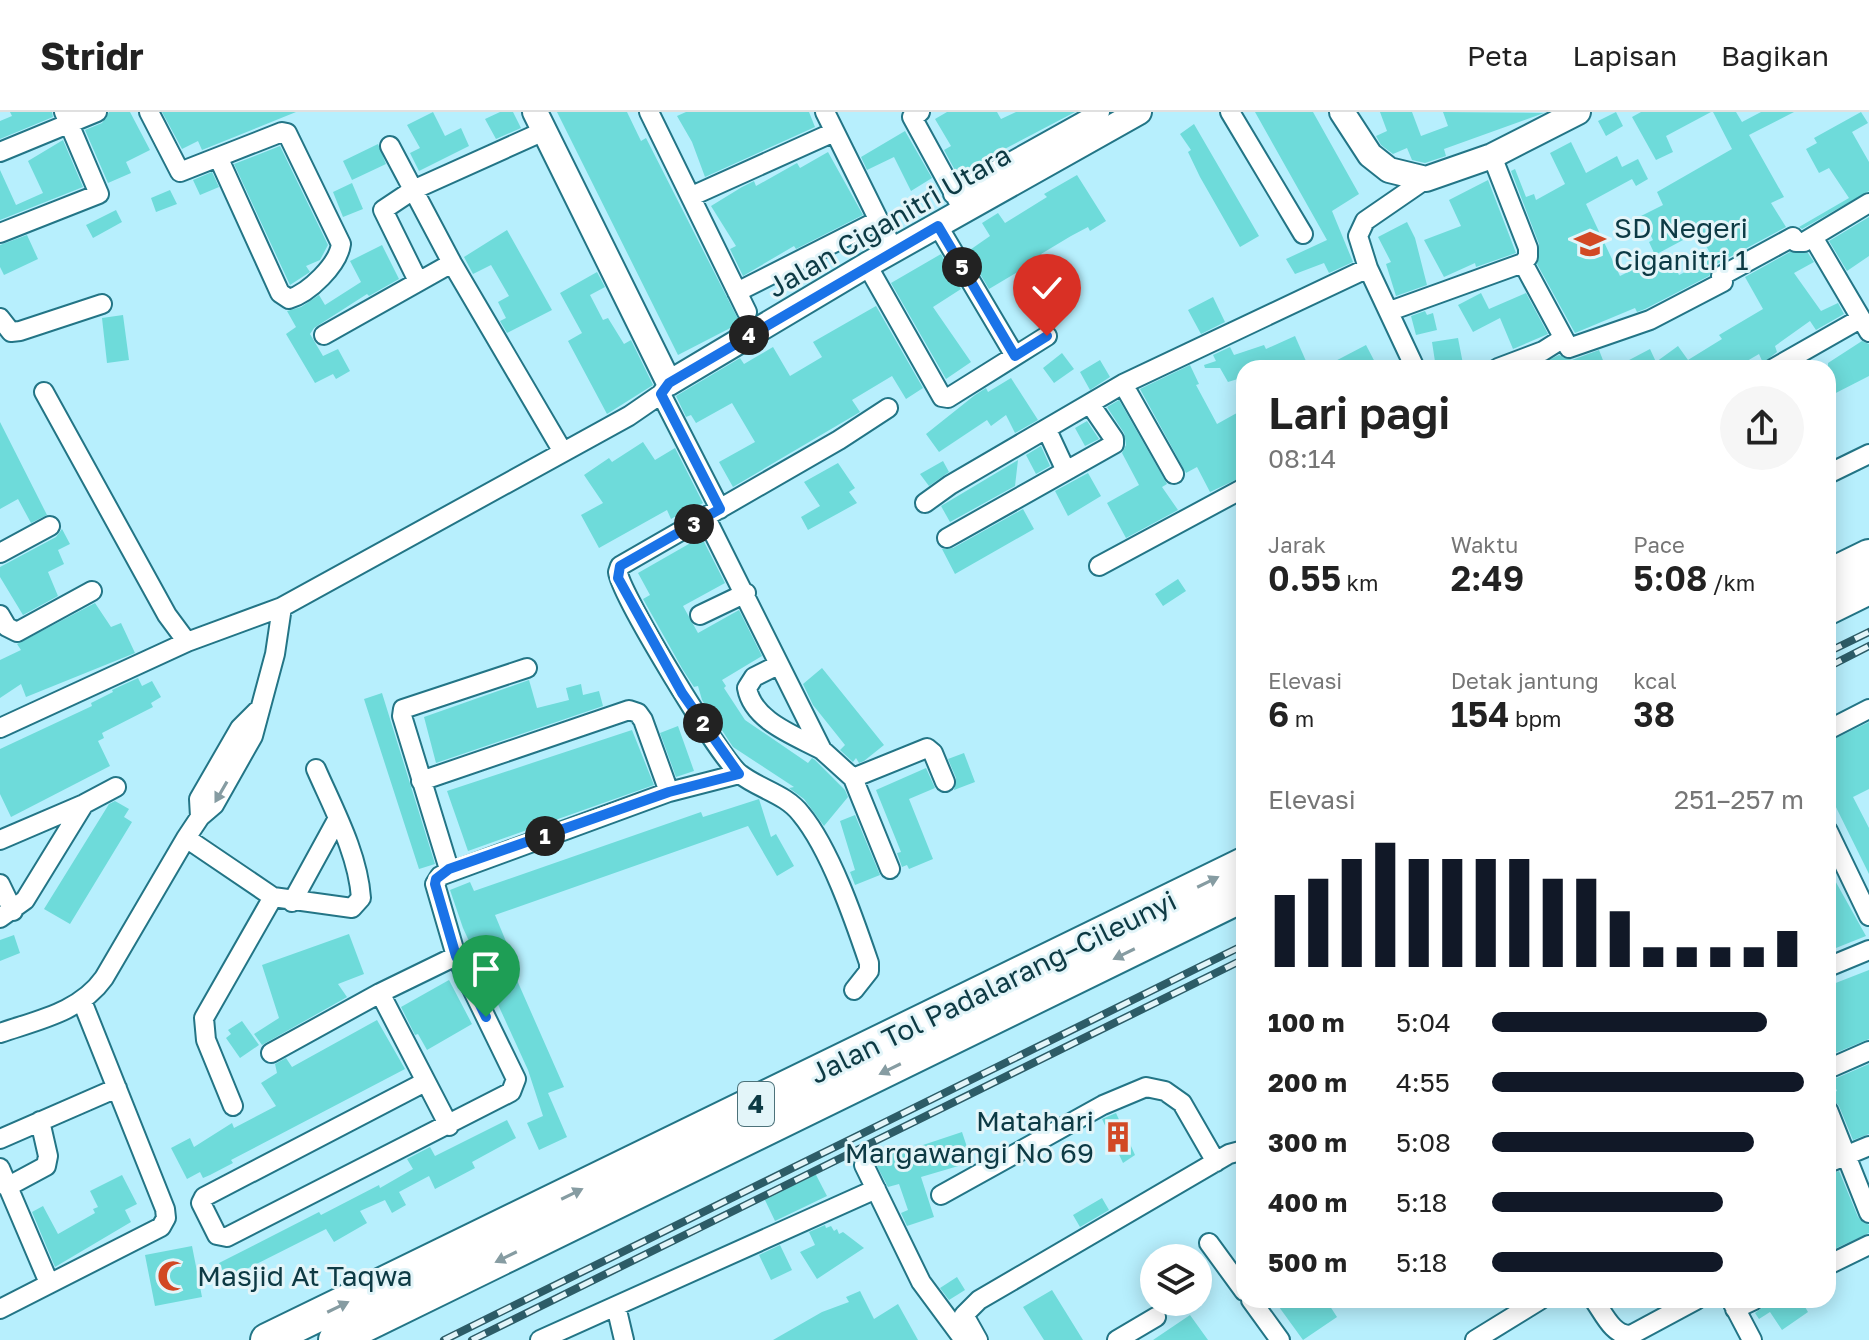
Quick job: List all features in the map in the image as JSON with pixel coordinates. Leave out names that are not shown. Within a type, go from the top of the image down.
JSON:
[{"type":"highway","points":[[1836,572],[1869,556]]},
{"type":"highway","points":[[1836,604],[1869,588]]},
{"type":"highway","name":"Jalan Tol Padalarang–Cileunyi","points":[[267,1340],[1236,868]]},
{"type":"highway","name":"Jalan Tol Padalarang–Cileunyi","points":[[335,1340],[1236,899]]},
{"type":"street","points":[[0,152],[66,118],[97,112]]},
{"type":"street","points":[[149,112],[178,171],[219,159],[282,132],[287,133],[341,244],[336,258],[304,293],[289,299],[280,293],[219,159]]},
{"type":"street","points":[[649,112],[747,312]]},
{"type":"street","points":[[825,112],[894,251]]},
{"type":"street","points":[[914,114],[958,203],[1100,112]]},
{"type":"street","name":"Jalan Ciganitri Utara","points":[[665,389],[867,265],[938,226],[958,203],[1139,112]]},
{"type":"street","points":[[1230,112],[1303,234]]},
{"type":"street","points":[[1342,112],[1370,155],[1389,170],[1426,179]]},
{"type":"street","points":[[1411,360],[1368,268],[1358,236],[1360,227],[1426,179],[1492,156],[1578,112]]},
{"type":"street","points":[[0,233],[99,194],[66,118]]},
{"type":"street","points":[[418,281],[382,211],[413,190],[539,121],[665,389],[713,514],[778,665],[822,750]]},
{"type":"street","points":[[692,196],[834,132]]},
{"type":"street","points":[[390,146],[452,263],[563,452]]},
{"type":"street","points":[[1390,311],[1523,263],[1528,257],[1528,248],[1492,156]]},
{"type":"street","points":[[1523,263],[1569,348],[1650,320],[1723,282],[1721,276],[1777,243],[1793,237],[1796,242],[1804,242],[1869,203]]},
{"type":"street","points":[[737,292],[879,220]]},
{"type":"street","points":[[938,226],[1015,356]]},
{"type":"street","points":[[1791,360],[1865,325],[1813,237]]},
{"type":"street","points":[[324,335],[452,263]]},
{"type":"street","points":[[867,265],[942,397],[948,398],[1047,336]]},
{"type":"street","points":[[925,503],[1123,384],[1368,268]]},
{"type":"street","points":[[0,318],[11,332],[20,331],[102,304]]},
{"type":"street","points":[[1516,360],[1562,339]]},
{"type":"street","points":[[1123,384],[1174,474]]},
{"type":"street","points":[[0,728],[187,642],[282,607],[563,452],[665,389]]},
{"type":"street","points":[[44,392],[167,615],[187,642]]},
{"type":"street","points":[[947,538],[1114,444],[1114,439],[1090,404]]},
{"type":"street","points":[[854,990],[869,971],[869,963],[819,840],[799,811],[739,774],[682,693],[618,572],[620,566],[713,514],[888,408]]},
{"type":"street","points":[[1047,430],[1066,471]]},
{"type":"street","points":[[1836,470],[1869,454]]},
{"type":"street","points":[[1099,566],[1236,492]]},
{"type":"street","points":[[0,553],[50,526]]},
{"type":"street","points":[[0,615],[7,627],[17,632],[92,591]]},
{"type":"street","points":[[700,615],[746,593]]},
{"type":"street","points":[[0,1033],[65,1011],[94,992],[104,978],[186,838],[200,817],[214,805],[253,736],[257,711],[275,654],[282,607]]},
{"type":"street","points":[[778,665],[754,677],[747,688],[749,699],[756,711],[822,750],[853,778],[890,869]]},
{"type":"street","points":[[449,869],[402,716],[403,709],[527,668]]},
{"type":"street","points":[[1836,726],[1869,709]]},
{"type":"street","points":[[421,781],[629,710],[638,713],[643,720],[669,792]]},
{"type":"street","points":[[853,778],[927,748],[933,753],[945,782]]},
{"type":"street","points":[[186,838],[273,897],[352,908],[361,898],[360,880],[316,769]]},
{"type":"street","points":[[425,1082],[204,1197],[201,1203],[203,1212],[217,1235],[227,1237],[511,1092],[516,1079],[456,956],[436,879],[449,869],[669,792],[739,774]]},
{"type":"street","points":[[0,840],[116,787]]},
{"type":"street","points":[[0,884],[6,915],[25,900],[84,804]]},
{"type":"street","points":[[292,902],[338,818]]},
{"type":"street","points":[[1836,848],[1869,916]]},
{"type":"street","points":[[233,1106],[206,1040],[204,1018],[273,897]]},
{"type":"street","points":[[1836,964],[1869,950]]},
{"type":"street","points":[[271,1053],[380,993],[456,956]]},
{"type":"street","points":[[380,993],[449,1126]]},
{"type":"street","points":[[0,1309],[161,1227],[166,1218],[82,1001]]},
{"type":"street","points":[[1836,1065],[1869,1051]]},
{"type":"street","points":[[941,1195],[1103,1105],[1146,1087],[1165,1091],[1182,1103],[1216,1162]]},
{"type":"street","points":[[0,1139],[117,1088]]},
{"type":"street","points":[[7,1187],[46,1166],[48,1156],[40,1121]]},
{"type":"street","points":[[1869,1146],[1837,1160],[1869,1213]]},
{"type":"street","points":[[978,1340],[964,1315],[969,1308],[1236,1152]]},
{"type":"street","points":[[864,1165],[921,1282],[964,1340]]},
{"type":"street","points":[[0,1168],[49,1283]]},
{"type":"street","points":[[540,1340],[876,1189]]},
{"type":"street","points":[[1209,1243],[1236,1280]]},
{"type":"street","points":[[1836,1261],[1869,1245]]},
{"type":"street","points":[[616,1306],[624,1340]]},
{"type":"street","points":[[1257,1308],[1280,1340]]},
{"type":"street","points":[[1475,1340],[1527,1308]]},
{"type":"street","points":[[1600,1308],[1617,1333],[1631,1335],[1681,1308]]},
{"type":"street","points":[[1735,1308],[1752,1340]]},
{"type":"street","points":[[1117,1340],[1156,1317]]},
{"type":"building","points":[[10,112],[52,112],[53,117],[0,139],[0,121],[12,116]]},
{"type":"building","points":[[109,112],[130,112],[150,150],[126,162],[131,173],[108,183],[85,130],[102,123]]},
{"type":"building","points":[[162,112],[296,112],[202,150],[198,141],[182,149]]},
{"type":"building","points":[[433,112],[445,136],[461,128],[469,146],[419,171],[410,153],[420,148],[407,125]]},
{"type":"building","points":[[500,112],[513,112],[521,128],[496,139],[485,119]]},
{"type":"building","points":[[557,112],[627,112],[641,141],[646,138],[740,323],[678,355]]},
{"type":"building","points":[[686,112],[809,112],[815,127],[705,177],[692,142],[677,116]]},
{"type":"building","points":[[947,112],[997,112],[1001,119],[1016,112],[1075,112],[957,174],[944,150],[951,146],[935,119]]},
{"type":"building","points":[[1255,112],[1313,112],[1359,194],[1332,211],[1353,262],[1329,273],[1324,263],[1295,274],[1286,259],[1327,240]]},
{"type":"building","points":[[1380,112],[1412,112],[1421,136],[1448,126],[1443,112],[1544,113],[1444,149],[1446,156],[1425,163],[1412,160],[1407,148],[1393,154],[1381,145],[1376,136],[1387,131]]},
{"type":"building","points":[[1616,112],[1623,126],[1606,136],[1598,121]]},
{"type":"building","points":[[1641,112],[1711,112],[1666,136],[1673,152],[1656,160],[1632,117]]},
{"type":"building","points":[[1713,112],[1736,112],[1742,122],[1761,112],[1794,112],[1749,135],[1784,197],[1771,203],[1786,227],[1715,265],[1709,276],[1645,309],[1637,312],[1635,308],[1575,333],[1537,264],[1539,244],[1511,171],[1515,169],[1526,197],[1534,194],[1536,200],[1565,184],[1550,153],[1571,142],[1586,173],[1617,156],[1622,167],[1638,159],[1648,179],[1636,186],[1632,179],[1586,204],[1620,276],[1668,252],[1679,275],[1713,258],[1698,232],[1655,255],[1649,242],[1653,240],[1641,216],[1663,205],[1657,192],[1732,149]]},
{"type":"building","points":[[1861,112],[1868,123],[1852,132],[1869,162],[1869,191],[1802,229],[1799,227],[1849,198],[1829,168],[1819,173],[1806,149],[1817,143],[1814,138]]},
{"type":"building","points":[[1194,124],[1259,236],[1240,247],[1200,177],[1188,152],[1191,150],[1180,134]]},
{"type":"building","points":[[905,131],[932,178],[911,191],[894,157],[867,170],[861,157]]},
{"type":"building","points":[[63,140],[83,187],[0,220],[0,170],[16,205],[43,193],[28,161]]},
{"type":"building","points":[[378,144],[386,164],[352,180],[343,161]]},
{"type":"building","points":[[280,146],[328,245],[320,260],[306,266],[310,272],[290,285],[234,164]]},
{"type":"building","points":[[828,152],[863,215],[796,249],[794,246],[743,276],[730,249],[736,246],[711,206],[754,181],[756,186],[797,163],[800,168]]},
{"type":"building","points":[[212,172],[219,187],[200,195],[193,180]]},
{"type":"building","points":[[1077,175],[1106,221],[1090,231],[1088,227],[1071,236],[1041,254],[1043,257],[989,289],[967,252],[990,236],[982,223],[998,213],[1005,223],[1047,197],[1044,194]]},
{"type":"building","points":[[1488,180],[1516,253],[1476,267],[1475,263],[1444,277],[1424,240],[1461,226],[1449,200]]},
{"type":"building","points":[[352,183],[363,209],[343,217],[333,192]]},
{"type":"building","points":[[170,190],[177,204],[156,212],[151,198]]},
{"type":"building","points":[[116,210],[122,222],[93,238],[86,225]]},
{"type":"building","points":[[1869,217],[1869,256],[1847,271],[1829,241]]},
{"type":"building","points":[[1407,222],[1415,238],[1427,285],[1396,296],[1386,264],[1391,262],[1378,237]]},
{"type":"building","points":[[507,230],[552,310],[507,333],[500,321],[506,318],[498,302],[509,296],[491,265],[473,274],[464,257]]},
{"type":"building","points":[[27,235],[38,259],[4,275],[0,267],[0,245]]},
{"type":"building","points":[[382,245],[399,279],[369,296],[367,294],[314,328],[310,334],[323,356],[338,349],[350,371],[336,379],[333,374],[315,383],[286,334],[296,327],[287,311],[301,307],[319,295],[325,305],[361,282],[350,261]]},
{"type":"building","points":[[1790,252],[1808,253],[1814,262],[1794,273],[1821,311],[1838,303],[1844,314],[1816,330],[1810,321],[1775,346],[1777,352],[1767,360],[1762,360],[1759,354],[1749,360],[1688,360],[1722,339],[1719,335],[1763,309],[1745,277]]},
{"type":"building","points":[[941,254],[961,289],[933,307],[971,362],[946,379],[891,283]]},
{"type":"building","points":[[597,272],[605,287],[590,295],[603,320],[608,318],[624,344],[631,340],[653,385],[607,414],[568,341],[582,333],[560,293]]},
{"type":"building","points":[[1481,293],[1489,309],[1526,293],[1548,334],[1513,349],[1500,318],[1473,332],[1458,305]]},
{"type":"building","points":[[1213,297],[1225,322],[1201,334],[1188,310]]},
{"type":"building","points":[[876,306],[923,388],[906,399],[892,376],[852,400],[860,412],[733,487],[719,462],[755,442],[732,403],[696,423],[691,415],[686,417],[676,396],[740,358],[744,364],[773,347],[790,376],[822,357],[813,342]]},
{"type":"building","points":[[1425,311],[1427,315],[1433,313],[1437,330],[1416,335],[1411,316]]},
{"type":"building","points":[[123,315],[129,360],[107,363],[102,318]]},
{"type":"building","points":[[1295,336],[1306,360],[1236,360],[1236,380],[1228,382],[1220,368],[1205,368],[1204,365],[1216,361],[1213,355],[1230,347],[1234,355],[1264,345],[1266,349]]},
{"type":"building","points":[[1458,338],[1462,360],[1435,360],[1432,342]]},
{"type":"building","points":[[1862,341],[1869,344],[1869,376],[1836,393],[1836,360],[1833,360]]},
{"type":"building","points":[[1366,345],[1374,360],[1337,360]]},
{"type":"building","points":[[1678,346],[1688,360],[1659,360]]},
{"type":"building","points":[[1650,349],[1655,360],[1629,360]]},
{"type":"building","points":[[1599,350],[1603,360],[1572,360]]},
{"type":"building","points":[[1062,353],[1074,369],[1054,383],[1043,368]]},
{"type":"building","points":[[1559,355],[1572,360],[1549,360]]},
{"type":"building","points":[[1100,360],[1110,377],[1090,390],[1080,372]]},
{"type":"building","points":[[1190,365],[1199,384],[1196,385],[1217,424],[1236,413],[1236,480],[1210,492],[1197,467],[1186,473],[1140,389]]},
{"type":"building","points":[[1011,378],[1038,420],[1015,433],[1006,415],[991,426],[987,420],[939,452],[926,434],[975,395],[986,388],[988,392]]},
{"type":"building","points":[[1119,400],[1167,484],[1162,487],[1178,510],[1126,538],[1107,503],[1139,485],[1122,453],[1126,445],[1124,433],[1107,407]]},
{"type":"building","points":[[1087,421],[1099,439],[1085,446],[1075,428]]},
{"type":"building","points":[[0,422],[47,515],[31,523],[18,499],[0,509]]},
{"type":"building","points":[[643,442],[655,460],[675,448],[703,503],[671,519],[667,510],[599,548],[581,515],[603,503],[584,475],[609,458],[612,462]]},
{"type":"building","points":[[1041,446],[1050,466],[1036,474],[1026,455]]},
{"type":"building","points":[[1018,460],[1015,486],[950,522],[941,506]]},
{"type":"building","points":[[943,461],[949,472],[929,486],[920,474]]},
{"type":"building","points":[[838,463],[855,488],[849,492],[857,503],[808,530],[801,517],[820,506],[804,482]]},
{"type":"building","points":[[1088,473],[1101,496],[1068,516],[1055,491]]},
{"type":"building","points":[[1023,509],[1034,529],[955,574],[942,549],[953,548]]},
{"type":"building","points":[[62,529],[70,544],[58,550],[64,564],[48,572],[58,596],[23,615],[0,577],[0,567],[56,537]]},
{"type":"building","points":[[700,534],[725,583],[683,606],[698,633],[739,610],[762,656],[722,680],[726,686],[724,688],[745,720],[808,763],[812,758],[815,760],[845,790],[848,797],[824,826],[804,799],[789,788],[794,787],[733,747],[702,700],[698,686],[694,687],[683,670],[643,599],[650,595],[638,573],[701,537]]},
{"type":"building","points":[[1178,579],[1186,591],[1163,606],[1155,594]]},
{"type":"building","points":[[95,603],[111,627],[121,623],[135,653],[26,697],[21,684],[0,698],[0,660],[21,650],[17,644]]},
{"type":"building","points":[[822,668],[884,745],[864,761],[859,763],[856,758],[853,762],[840,750],[845,745],[813,705],[803,684]]},
{"type":"building","points":[[138,678],[142,686],[152,681],[161,697],[151,703],[153,707],[102,733],[104,738],[98,741],[110,766],[11,817],[0,794],[0,749],[92,706],[91,703],[112,690]]},
{"type":"building","points":[[529,680],[537,708],[569,700],[566,688],[581,684],[583,695],[599,691],[603,706],[436,763],[424,717]]},
{"type":"building","points":[[382,693],[435,864],[419,869],[364,699]]},
{"type":"building","points":[[1869,722],[1869,789],[1853,797],[1869,828],[1869,874],[1836,807],[1836,738]]},
{"type":"building","points":[[678,726],[694,771],[676,777],[660,733]]},
{"type":"building","points":[[632,730],[654,785],[468,851],[447,791]]},
{"type":"building","points":[[964,753],[975,782],[954,790],[956,778],[948,759]]},
{"type":"building","points":[[926,768],[935,788],[909,799],[933,859],[909,869],[907,865],[902,867],[897,853],[901,852],[876,790]]},
{"type":"building","points":[[759,799],[771,837],[776,834],[794,866],[777,876],[748,826],[495,915],[510,951],[505,953],[564,1087],[548,1093],[567,1137],[539,1150],[527,1123],[543,1116],[528,1070],[463,928],[450,890],[470,882],[474,891],[701,812],[703,817]]},
{"type":"building","points":[[115,801],[129,809],[124,817],[132,822],[70,924],[44,909],[109,804]]},
{"type":"building","points":[[855,815],[880,875],[855,885],[850,872],[855,870],[840,821]]},
{"type":"building","points":[[1836,882],[1866,936],[1836,948]]},
{"type":"building","points":[[349,934],[364,974],[338,984],[347,997],[262,1045],[254,1034],[279,1018],[262,965]]},
{"type":"building","points":[[14,935],[20,953],[0,961],[0,940]]},
{"type":"building","points":[[1869,970],[1869,1039],[1836,1053],[1836,983]]},
{"type":"building","points":[[449,980],[472,1024],[427,1050],[418,1034],[415,1035],[401,1007]]},
{"type":"building","points":[[377,1020],[405,1069],[231,1160],[233,1163],[210,1175],[203,1178],[200,1172],[187,1179],[171,1148],[190,1138],[194,1147],[232,1123],[234,1128],[276,1106],[261,1083],[277,1073],[275,1064],[286,1058],[292,1067]]},
{"type":"building","points":[[242,1021],[259,1045],[240,1058],[226,1038],[231,1034],[228,1030]]},
{"type":"building","points":[[1869,1064],[1869,1134],[1853,1140],[1836,1103],[1836,1078]]},
{"type":"building","name":"Matahari Margawangi No 69","points":[[1116,1113],[1135,1155],[1123,1163],[1102,1119]]},
{"type":"building","points":[[507,1120],[516,1138],[472,1162],[475,1168],[435,1189],[429,1176],[399,1192],[406,1205],[392,1213],[385,1200],[360,1211],[367,1223],[334,1242],[326,1229],[227,1279],[219,1263],[319,1212],[321,1215],[379,1185],[380,1188],[413,1169],[407,1159],[430,1147],[435,1156]]},
{"type":"building","points":[[962,1132],[972,1162],[921,1177],[934,1217],[907,1226],[901,1213],[908,1210],[899,1184],[888,1187],[872,1157],[908,1150]]},
{"type":"building","points":[[1839,1171],[1858,1217],[1869,1225],[1869,1233],[1836,1248],[1836,1172]]},
{"type":"building","points":[[815,1173],[827,1196],[775,1221],[764,1198]]},
{"type":"building","points":[[122,1175],[137,1204],[125,1210],[131,1222],[55,1267],[32,1212],[43,1206],[58,1234],[95,1213],[93,1209],[98,1207],[90,1191]]},
{"type":"building","points":[[1102,1198],[1109,1210],[1080,1227],[1073,1215]]},
{"type":"building","points":[[825,1225],[826,1228],[831,1226],[834,1231],[837,1229],[839,1234],[843,1232],[864,1248],[817,1279],[800,1252],[815,1245],[809,1232]]},
{"type":"building","points":[[780,1245],[792,1270],[771,1280],[759,1255]]},
{"type":"building","name":"Masjid At Taqwa","points":[[192,1246],[202,1297],[155,1306],[145,1255]]},
{"type":"building","points":[[957,1277],[965,1290],[949,1300],[940,1288]]},
{"type":"building","points":[[1052,1290],[1083,1340],[1044,1340],[1023,1307]]},
{"type":"building","points":[[860,1291],[874,1319],[898,1304],[918,1340],[773,1340],[822,1312],[849,1302],[846,1297]]},
{"type":"building","points":[[1280,1308],[1331,1308],[1337,1317],[1303,1340]]},
{"type":"building","points":[[1762,1308],[1806,1308],[1808,1312],[1782,1330],[1770,1312],[1759,1319],[1755,1313]]},
{"type":"building","points":[[1191,1316],[1208,1340],[1153,1340]]},
{"type":"railway","points":[[1836,648],[1869,632]]},
{"type":"railway","points":[[1836,663],[1869,646]]},
{"type":"railway","points":[[444,1340],[1236,949]]},
{"type":"railway","points":[[472,1340],[1236,963]]},
{"type":"place","name":"SD Negeri Ciganitri 1","points":[[1590,244]]},
{"type":"place","name":"Matahari Margawangi No 69","points":[[1118,1137]]},
{"type":"place","name":"Masjid At Taqwa","points":[[173,1276]]},
{"type":"route","points":[[486,1017],[456,956],[436,879],[449,869],[669,792],[739,774],[682,693],[618,578],[620,566],[720,509],[661,394],[669,383],[938,226],[1015,356],[1047,336]]}]
